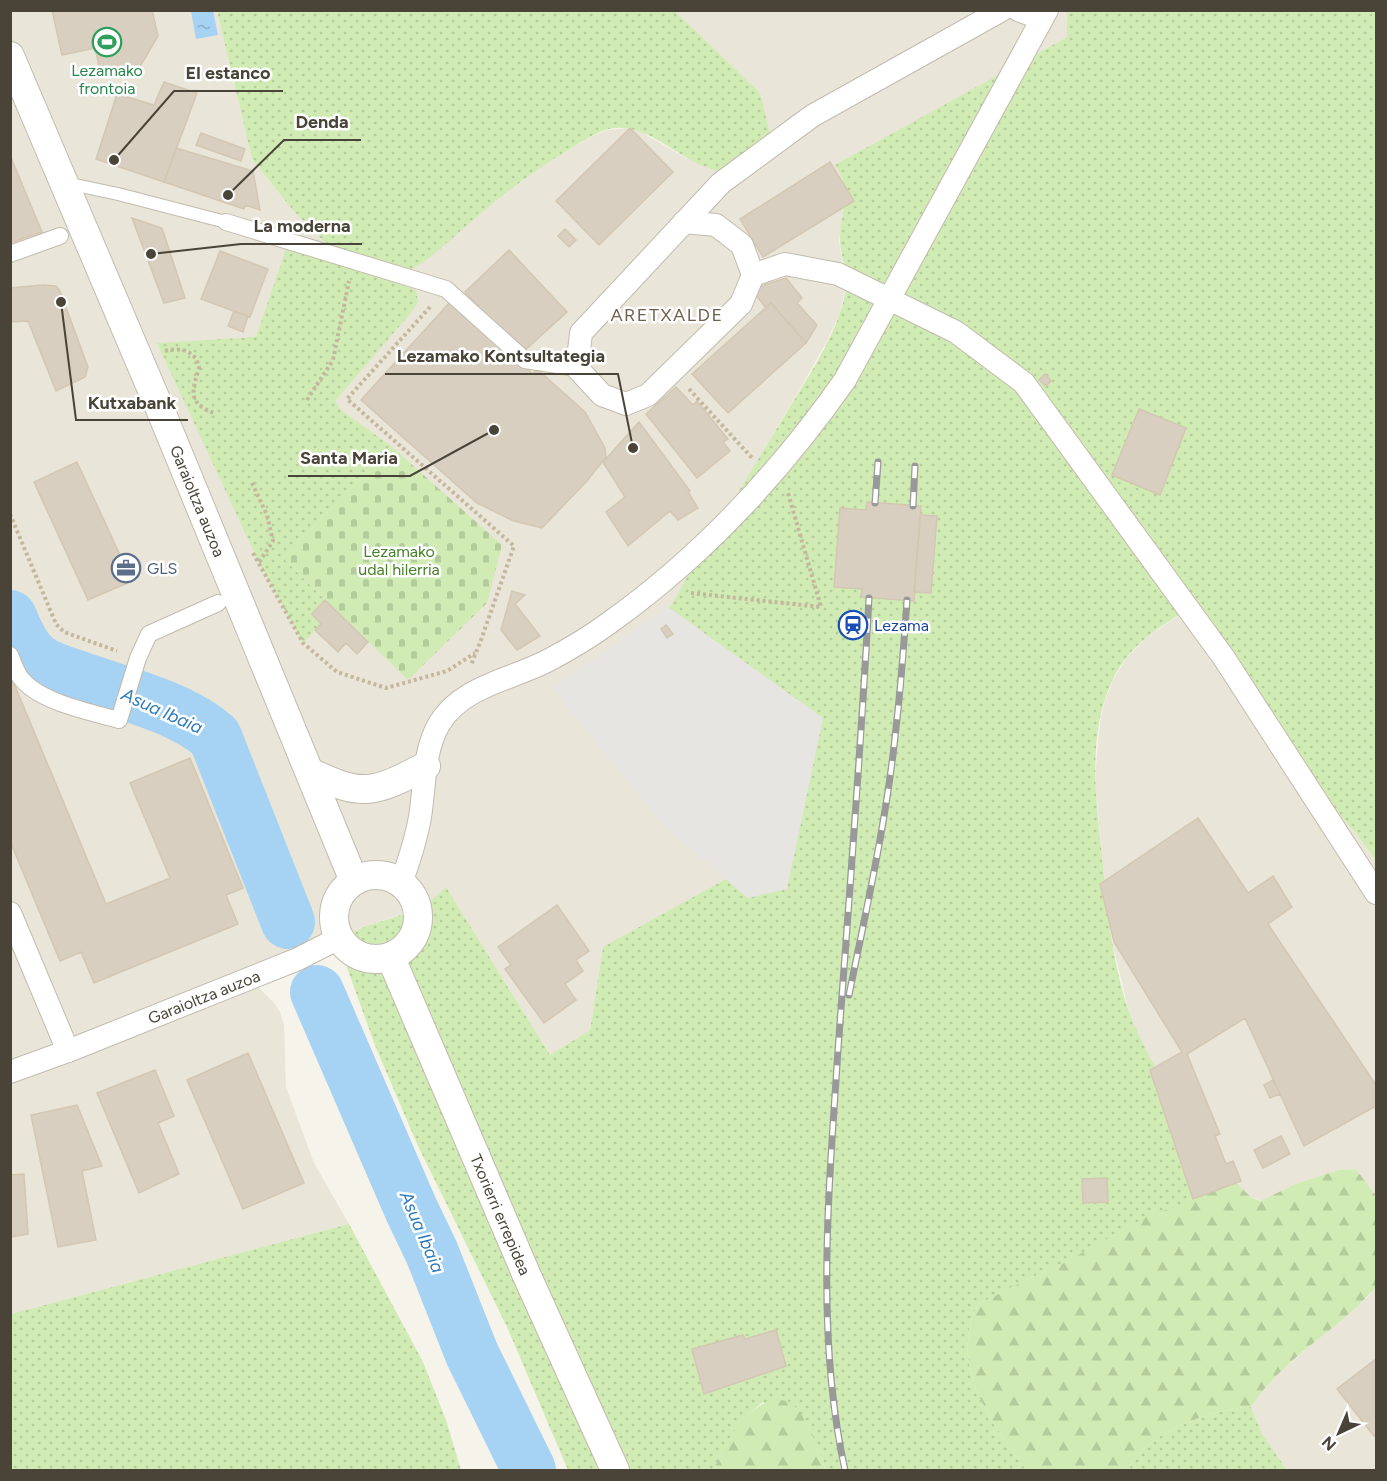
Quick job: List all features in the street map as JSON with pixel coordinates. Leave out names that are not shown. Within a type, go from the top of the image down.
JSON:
[{"type":"street","points":[[577,368],[581,333],[721,183],[812,116],[1002,10]]},
{"type":"street","points":[[401,883],[420,817],[429,747],[439,724],[457,701],[546,661],[607,624],[658,586],[703,547],[771,477],[812,427],[845,380],[890,301],[1044,15],[1018,10]]},
{"type":"street","name":"Garaioltza auzoa","points":[[10,56],[65,183],[354,881]]},
{"type":"street","points":[[226,222],[354,259],[446,289],[525,360],[577,368],[602,395],[626,405],[648,395],[741,304],[753,275],[742,245],[716,225],[684,222]]},
{"type":"street","points":[[10,254],[60,236]]},
{"type":"street","points":[[753,275],[785,264],[838,274],[956,332],[1024,383],[1224,658],[1377,893]]},
{"type":"street","points":[[10,656],[20,677],[32,689],[46,697],[118,720],[138,658],[149,634],[218,603]]},
{"type":"street","points":[[310,772],[338,786],[363,791],[391,784],[426,766]]},
{"type":"street","points":[[370,875],[386,876],[401,883],[414,896],[419,914],[416,933],[406,948],[391,958],[376,960],[361,957],[348,950],[339,938],[334,923],[335,906],[342,892],[354,881],[370,875]]},
{"type":"street","points":[[10,913],[68,1051]]},
{"type":"street","name":"Garaioltza auzoa","points":[[10,1072],[298,959],[339,938]]},
{"type":"street","name":"Txorierri errepidea","points":[[391,958],[527,1276],[615,1470]]},
{"type":"lane","points":[[65,183],[226,222]]},
{"type":"path","points":[[307,400],[333,360],[354,259]]},
{"type":"path","points":[[446,289],[347,399],[514,546],[469,669]]},
{"type":"path","points":[[161,352],[184,350],[195,358],[199,368],[193,383],[193,395],[203,408],[214,413]]},
{"type":"path","points":[[672,371],[771,477],[787,490],[821,607],[691,593]]},
{"type":"path","points":[[252,483],[267,515],[273,541],[259,563]]},
{"type":"path","points":[[10,514],[56,624],[64,632],[138,658]]},
{"type":"path","points":[[249,544],[303,643],[337,672],[386,688],[447,671],[476,652]]},
{"type":"shaded area","points":[[11,11],[217,11],[252,159],[292,209],[342,260],[494,202],[544,165],[590,137],[607,130],[628,128],[641,132],[688,159],[760,93],[675,11],[1067,11],[1067,37],[836,165],[847,191],[839,241],[846,286],[840,313],[797,394],[669,608],[787,889],[603,947],[590,1030],[550,1055],[446,887],[435,899],[424,906],[362,928],[253,982],[280,1012],[284,1025],[286,1087],[314,1163],[349,1224],[11,1314]]},
{"type":"shaded area","points":[[668,607],[823,718],[787,889],[748,898],[664,826],[552,688]]},
{"type":"shaded area","points":[[1186,611],[1292,762],[1354,831],[1376,860],[1376,1196],[1356,1169],[1339,1170],[1295,1184],[1264,1201],[1252,1198],[1228,1178],[1164,1087],[1130,1016],[1113,945],[1105,886],[1096,791],[1100,723],[1105,700],[1114,678],[1127,657],[1148,636]]},
{"type":"shaded area","points":[[1376,1287],[1376,1470],[1287,1470],[1262,1434],[1251,1407],[1277,1374],[1369,1296]]},
{"type":"green space","points":[[217,11],[675,11],[760,93],[774,150],[734,168],[720,171],[701,165],[643,133],[631,129],[605,130],[539,169],[490,206],[430,257],[388,280],[416,290],[418,302],[335,401],[341,410],[391,446],[283,558],[325,600],[312,614],[321,624],[303,643],[259,563],[157,343],[256,337],[287,246],[342,260],[292,209],[252,159]]},
{"type":"green space","points":[[1067,11],[1376,11],[1376,860],[1354,831],[1292,762],[1186,611],[1155,631],[1136,647],[1120,666],[1105,699],[1096,746],[1096,794],[1109,922],[1120,980],[1135,1026],[1164,1086],[1196,1195],[1185,1204],[1161,1211],[1064,1263],[979,1304],[974,1312],[970,1323],[967,1349],[977,1393],[995,1426],[1026,1470],[826,1470],[809,1428],[763,1402],[747,1416],[734,1433],[722,1451],[714,1470],[568,1470],[507,1327],[418,1146],[376,1048],[337,940],[362,928],[417,908],[437,896],[446,887],[550,1055],[590,1030],[603,947],[726,879],[748,898],[669,608],[809,375],[827,343],[841,310],[846,287],[840,235],[845,191],[841,175],[835,165],[1067,37]]},
{"type":"green space","name":"Lezamako udal hilerria","points":[[391,446],[502,545],[487,603],[408,680],[283,558]]},
{"type":"green space","points":[[1356,1169],[1376,1196],[1376,1287],[1361,1303],[1279,1373],[1251,1407],[1218,1412],[1181,1425],[1149,1444],[1137,1456],[1129,1470],[1026,1470],[995,1426],[977,1393],[967,1349],[970,1323],[979,1304],[1064,1263],[1155,1212],[1188,1202],[1196,1195],[1236,1183],[1252,1198],[1261,1201],[1295,1184],[1339,1170]]},
{"type":"green space","points":[[349,1224],[423,1362],[446,1420],[461,1470],[11,1470],[11,1314]]},
{"type":"green space","points":[[775,1399],[789,1402],[802,1415],[812,1433],[826,1470],[714,1470],[737,1427],[754,1410]]},
{"type":"green space","points":[[1251,1407],[1262,1434],[1287,1470],[1129,1470],[1137,1456],[1149,1444],[1181,1425],[1218,1412]]},
{"type":"water","points":[[191,11],[213,11],[218,35],[196,39]]},
{"type":"building","name":"Lezamako frontoia","points":[[52,10],[152,10],[158,36],[138,70],[102,78],[95,48],[62,55]]},
{"type":"building","points":[[164,82],[197,93],[164,182],[96,159],[117,94],[154,105]]},
{"type":"building","points":[[630,128],[673,172],[599,245],[556,201]]},
{"type":"building","points":[[201,133],[245,149],[241,161],[196,145]]},
{"type":"building","points":[[176,148],[253,171],[260,210],[245,205],[244,209],[164,182]]},
{"type":"building","points":[[10,155],[42,232],[10,243]]},
{"type":"building","points":[[830,162],[854,201],[763,257],[740,219]]},
{"type":"building","points":[[132,218],[162,228],[185,298],[164,303]]},
{"type":"building","points":[[565,229],[576,240],[569,247],[558,236]]},
{"type":"building","points":[[509,250],[567,312],[522,353],[465,292]]},
{"type":"building","points":[[220,251],[268,269],[250,317],[201,299]]},
{"type":"building","points":[[786,278],[802,298],[797,303],[817,325],[806,343],[771,303],[766,308],[751,289]]},
{"type":"building","points":[[56,286],[60,291],[88,367],[85,377],[56,391],[28,321],[10,322],[10,288]]},
{"type":"building","points":[[451,301],[533,374],[537,369],[585,412],[605,448],[606,457],[587,481],[542,528],[514,521],[477,503],[361,400]]},
{"type":"building","points":[[771,303],[806,343],[728,413],[692,374]]},
{"type":"building","points":[[234,311],[248,316],[243,332],[228,326]]},
{"type":"building","points":[[1045,374],[1051,381],[1046,386],[1039,380]]},
{"type":"building","points":[[676,387],[693,405],[697,401],[728,439],[723,442],[730,451],[697,478],[646,414]]},
{"type":"building","points":[[1139,409],[1186,428],[1160,495],[1112,475]]},
{"type":"building","points":[[639,422],[690,491],[688,492],[698,508],[678,520],[670,511],[628,546],[606,512],[625,497],[603,462]]},
{"type":"building","points":[[77,462],[132,581],[88,600],[34,482]]},
{"type":"building","points":[[867,502],[921,506],[914,601],[861,597],[862,589],[834,587],[840,508],[866,510]]},
{"type":"building","points":[[920,515],[937,516],[931,593],[914,592]]},
{"type":"building","points":[[512,591],[525,595],[515,604],[540,636],[517,650],[501,630]]},
{"type":"building","points":[[325,600],[368,642],[357,654],[346,643],[338,652],[315,630],[321,624],[312,614]]},
{"type":"building","points":[[666,625],[673,634],[667,638],[661,629]]},
{"type":"building","points":[[10,674],[106,904],[170,878],[130,783],[190,758],[243,888],[226,895],[238,924],[94,983],[81,952],[60,961],[10,841]]},
{"type":"building","points":[[1198,818],[1248,893],[1273,876],[1292,907],[1268,924],[1376,1085],[1376,1106],[1304,1146],[1245,1018],[1187,1054],[1220,1134],[1215,1136],[1226,1164],[1233,1161],[1241,1181],[1193,1199],[1150,1070],[1182,1052],[1114,942],[1100,884]]},
{"type":"building","points":[[557,905],[589,951],[576,960],[583,971],[565,984],[576,1000],[544,1023],[505,969],[511,965],[498,947]]},
{"type":"building","points":[[248,1053],[304,1183],[243,1209],[187,1080]]},
{"type":"building","points":[[155,1070],[174,1116],[158,1123],[179,1174],[139,1193],[97,1093]]},
{"type":"building","points":[[1273,1080],[1280,1094],[1270,1098],[1264,1085]]},
{"type":"building","points":[[77,1105],[102,1166],[82,1171],[96,1240],[58,1247],[31,1115]]},
{"type":"building","points":[[1281,1136],[1290,1154],[1263,1168],[1254,1150]]},
{"type":"building","points":[[24,1174],[28,1234],[10,1237],[10,1175]]},
{"type":"building","points":[[1107,1178],[1108,1202],[1083,1203],[1082,1179]]},
{"type":"building","points":[[776,1330],[786,1366],[704,1394],[692,1349],[743,1335],[745,1339]]},
{"type":"building","points":[[1376,1359],[1376,1434],[1374,1436],[1337,1389]]},
{"type":"waterway","name":"Asua Ibaia","points":[[10,617],[24,646],[42,663],[168,709],[201,726],[215,737],[288,922]]},
{"type":"waterway","name":"Asua Ibaia","points":[[317,992],[432,1253],[472,1354],[529,1470]]},
{"type":"railway","points":[[875,503],[878,462]]},
{"type":"railway","points":[[913,506],[915,466]]},
{"type":"railway","points":[[845,1470],[830,1366],[827,1314],[828,1208],[869,598]]},
{"type":"railway","points":[[849,995],[876,862],[892,762],[907,600]]},
{"type":"place","name":"Lezamako frontoia","points":[[107,42]]},
{"type":"place","name":"El estanco","points":[[114,160]]},
{"type":"place","name":"Denda","points":[[228,195]]},
{"type":"place","name":"La moderna","points":[[151,254]]},
{"type":"place","name":"Kutxabank","points":[[61,302]]},
{"type":"place","name":"Santa Maria","points":[[494,430]]},
{"type":"place","name":"Lezamako Kontsultategia","points":[[633,448]]},
{"type":"place","name":"GLS","points":[[126,568]]},
{"type":"place","name":"Lezama","points":[[853,625]]},
{"type":"district","name":"ARETXALDE","points":[[667,315]]}]
